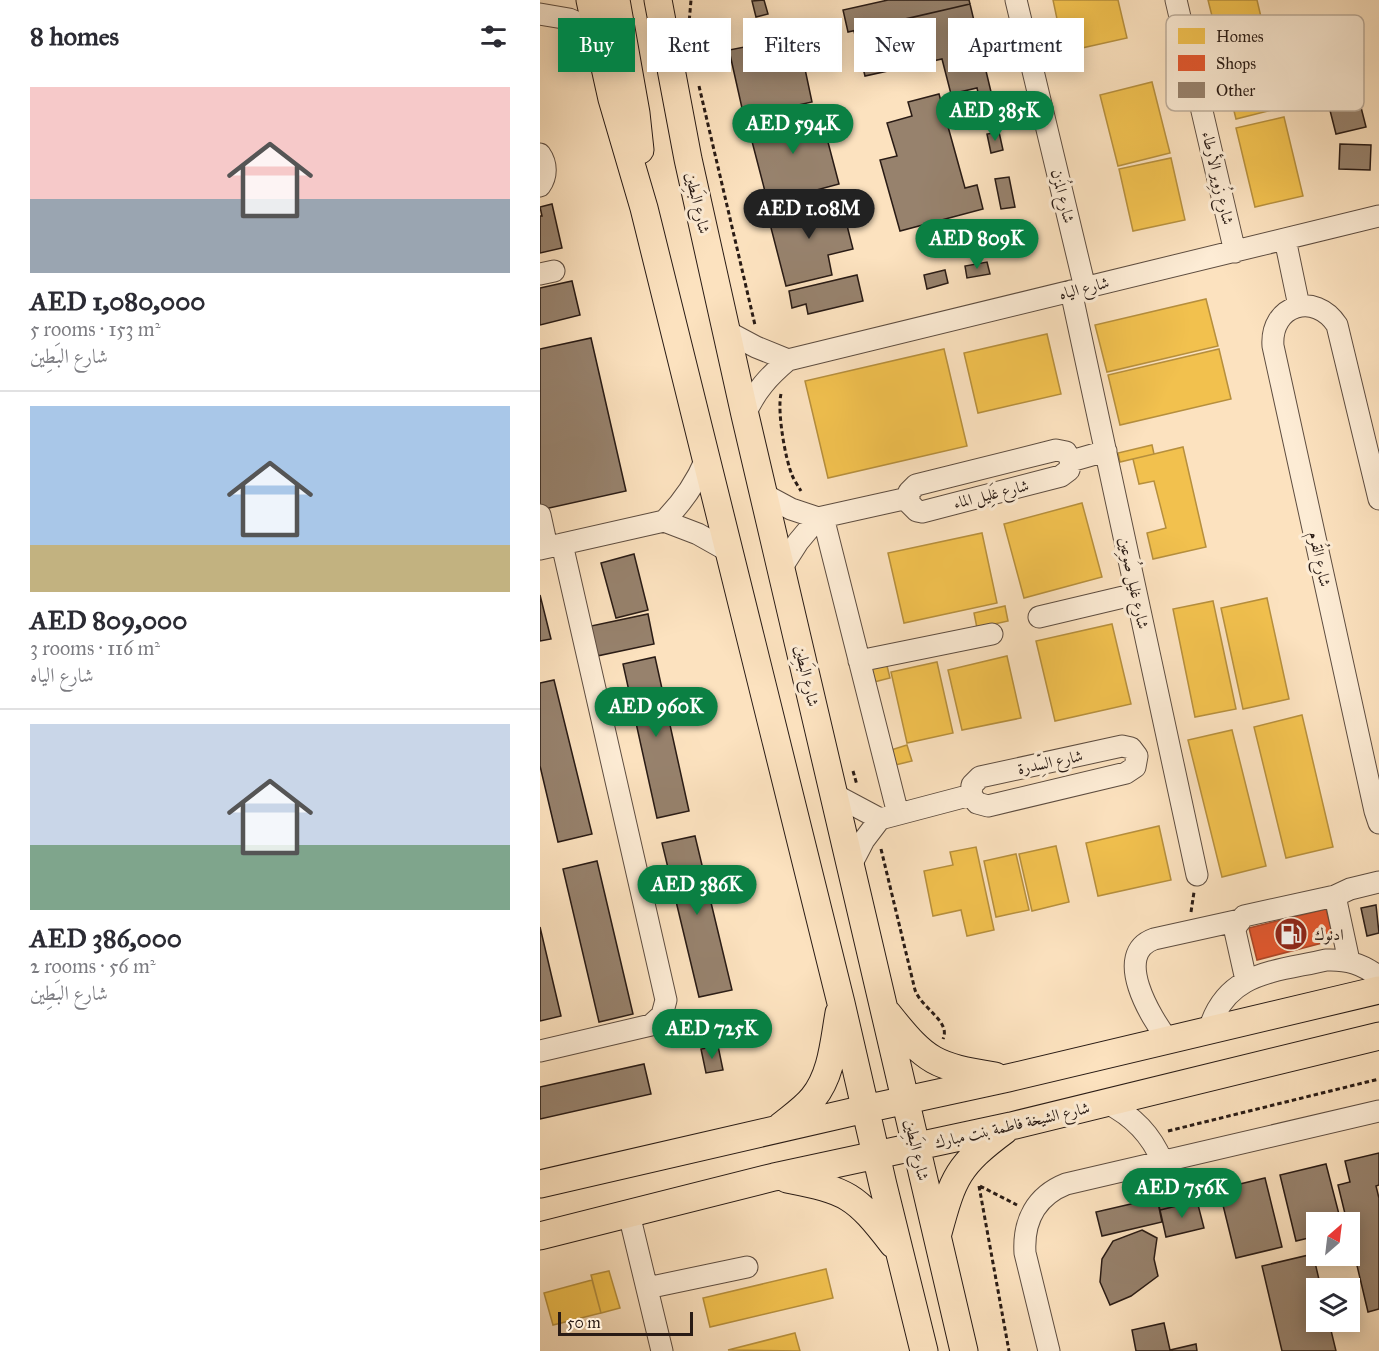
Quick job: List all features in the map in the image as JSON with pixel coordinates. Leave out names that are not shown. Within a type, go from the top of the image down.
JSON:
[{"type":"main road","points":[[590,0],[594,18]]},
{"type":"main road","points":[[616,0],[636,113],[644,208]]},
{"type":"main road","name":"شارع البَطِين","points":[[658,0],[688,159],[745,415],[964,1351]]},
{"type":"main road","points":[[606,72],[644,208],[730,552],[842,1003],[865,1109],[924,1351]]},
{"type":"main road","points":[[540,1184],[1008,1078],[1379,990]]},
{"type":"main road","points":[[776,1130],[805,1106],[820,1087],[826,1074],[842,1003]]},
{"type":"main road","points":[[884,1009],[908,1039],[932,1060],[953,1069],[1008,1078]]},
{"type":"main road","name":"شارع الشيخة فاطمة بنت مبارك","points":[[540,1236],[774,1177],[1011,1126],[1379,1036]]},
{"type":"main road","points":[[937,1237],[947,1199],[958,1174],[966,1162],[982,1147],[1011,1126]]},
{"type":"main road","points":[[774,1177],[821,1185],[850,1197],[867,1212],[900,1253]]},
{"type":"street","points":[[540,4],[546,0]]},
{"type":"street","name":"شارع المُزن","points":[[1016,0],[1078,289]]},
{"type":"street","name":"شارع زُوِير الأرطاء","points":[[1176,0],[1180,15]]},
{"type":"street","points":[[540,14],[563,18]]},
{"type":"street","name":"شارع زُوِير الأرطاء","points":[[1202,111],[1235,252]]},
{"type":"street","points":[[540,154],[546,167],[540,186]]},
{"type":"street","name":"شارع الياه","points":[[745,415],[766,378],[788,360],[1379,216]]},
{"type":"street","points":[[1285,239],[1299,306],[1317,307],[1325,311],[1337,325],[1379,499]]},
{"type":"street","name":"شارع غليل صُوعِين","points":[[1078,289],[1106,451],[1197,875]]},
{"type":"street","name":"شارع القُرم","points":[[1299,306],[1291,309],[1278,321],[1272,337],[1273,346],[1379,823]]},
{"type":"street","points":[[726,331],[788,360]]},
{"type":"street","name":"شارع غَلِيل الماء","points":[[821,518],[908,498],[909,503],[917,511],[927,510],[1061,476],[1069,470],[1071,460],[1106,451]]},
{"type":"street","points":[[664,521],[684,499],[706,459]]},
{"type":"street","points":[[765,495],[791,509],[821,518]]},
{"type":"street","points":[[540,515],[666,1000],[662,1015],[651,1025],[540,1051]]},
{"type":"street","points":[[782,567],[798,542],[821,518]]},
{"type":"street","points":[[821,518],[859,661],[889,817]]},
{"type":"street","points":[[550,547],[664,521],[698,534],[730,552]]},
{"type":"street","points":[[1039,617],[1136,594]]},
{"type":"street","points":[[859,661],[992,634]]},
{"type":"street","name":"شارع السِّدرة","points":[[1122,746],[1131,748],[1137,756],[1135,767],[1126,773],[988,806],[977,803],[971,795],[970,790],[975,780],[985,776],[1122,746]]},
{"type":"street","points":[[1137,756],[1169,748]]},
{"type":"street","points":[[835,795],[856,809],[889,817]]},
{"type":"street","points":[[851,865],[864,840],[889,817],[971,795]]},
{"type":"street","points":[[1168,1040],[1147,1008],[1140,991],[1135,963],[1140,949],[1149,941],[1240,920],[1250,913],[1335,896],[1350,889],[1379,882]]},
{"type":"street","points":[[1335,896],[1348,961]]},
{"type":"street","points":[[1240,920],[1235,932],[1246,980]]},
{"type":"street","points":[[1209,1030],[1215,1013],[1225,998],[1246,980],[1326,960],[1360,964],[1379,977]]},
{"type":"street","points":[[1107,1103],[1120,1109],[1141,1126],[1157,1148],[1162,1161]]},
{"type":"street","points":[[1049,1351],[1025,1253],[1026,1232],[1032,1212],[1046,1195],[1066,1184],[1379,1111]]},
{"type":"street","points":[[629,1214],[662,1351]]},
{"type":"street","points":[[647,1288],[747,1267]]},
{"type":"path","points":[[690,18],[691,0]]},
{"type":"path","points":[[698,81],[756,331]]},
{"type":"path","points":[[788,360],[779,403],[791,474],[821,518]]},
{"type":"path","points":[[1190,920],[1197,875]]},
{"type":"path","points":[[1160,1133],[1379,1079]]},
{"type":"path","points":[[974,1183],[1032,1212]]},
{"type":"path","points":[[979,1186],[1009,1351]]},
{"type":"building: Homes","points":[[1053,0],[1118,0],[1127,38],[1084,48],[1084,18],[1057,18]]},
{"type":"building: Homes","points":[[1208,0],[1257,0],[1261,15],[1212,15]]},
{"type":"building: Homes","points":[[1152,82],[1170,153],[1118,166],[1100,95]]},
{"type":"building: Homes","points":[[1234,111],[1268,111],[1236,119]]},
{"type":"building: Homes","points":[[1284,117],[1303,196],[1255,207],[1236,128]]},
{"type":"building: Homes","points":[[1171,158],[1185,220],[1133,231],[1119,169]]},
{"type":"building: Homes","points":[[1206,299],[1218,346],[1107,372],[1095,325]]},
{"type":"building: Homes","points":[[1047,334],[1061,394],[978,413],[964,353]]},
{"type":"building: Homes","points":[[944,349],[967,446],[828,478],[805,381]]},
{"type":"building: Homes","points":[[1219,349],[1231,399],[1120,425],[1108,375]]},
{"type":"building: Homes","points":[[1152,445],[1154,454],[1120,462],[1118,453]]},
{"type":"building: Homes","points":[[1183,447],[1206,547],[1153,559],[1147,533],[1166,528],[1154,481],[1139,484],[1133,459]]},
{"type":"building: Homes","points":[[1082,503],[1102,577],[1024,598],[1004,524]]},
{"type":"building: Homes","points":[[982,533],[997,603],[904,623],[888,553]]},
{"type":"building: Homes","points":[[1267,598],[1289,699],[1243,709],[1221,608]]},
{"type":"building: Homes","points":[[1213,601],[1236,709],[1195,717],[1173,609]]},
{"type":"building: Homes","points":[[1005,606],[1008,621],[977,628],[974,613]]},
{"type":"building: Homes","points":[[1112,624],[1131,704],[1055,721],[1036,641]]},
{"type":"building: Homes","points":[[1007,656],[1021,718],[962,730],[948,670]]},
{"type":"building: Homes","points":[[886,662],[890,678],[874,682],[871,665]]},
{"type":"building: Homes","points":[[937,662],[953,733],[907,743],[891,672]]},
{"type":"building: Homes","points":[[1302,715],[1333,847],[1286,858],[1254,727]]},
{"type":"building: Homes","points":[[1232,730],[1266,866],[1222,877],[1188,740]]},
{"type":"building: Homes","points":[[907,745],[912,761],[895,765],[891,750]]},
{"type":"building: Homes","points":[[1159,826],[1171,880],[1098,896],[1086,843]]},
{"type":"building: Homes","points":[[1056,846],[1069,902],[1032,911],[1019,854]]},
{"type":"building: Homes","points":[[976,847],[994,930],[967,936],[961,910],[933,916],[924,871],[953,865],[950,852]]},
{"type":"building: Homes","points":[[1016,854],[1029,910],[996,917],[984,861]]},
{"type":"building: Homes","points":[[826,1269],[833,1298],[710,1327],[703,1298]]},
{"type":"building: Homes","points":[[609,1271],[620,1308],[601,1313],[591,1275]]},
{"type":"building: Homes","points":[[592,1280],[601,1313],[553,1325],[544,1293]]},
{"type":"building: Homes","points":[[795,1333],[800,1351],[728,1350]]},
{"type":"building: Shops","name":"ادنوك","points":[[1326,909],[1334,940],[1257,960],[1249,928]]},
{"type":"building: Other","points":[[764,0],[768,14],[756,17],[752,1]]},
{"type":"building: Other","points":[[888,0],[969,0],[970,4],[909,18],[854,18],[854,31],[848,32],[843,10]]},
{"type":"building: Other","points":[[970,4],[973,18],[948,18],[948,72],[986,72],[997,117],[984,119],[977,88],[951,94],[942,59],[936,60],[936,18],[910,18]]},
{"type":"building: Other","points":[[743,47],[743,72],[806,72],[812,102],[744,117],[731,50]]},
{"type":"building: Other","points":[[864,72],[883,72],[865,76]]},
{"type":"building: Other","points":[[939,94],[965,188],[977,185],[983,209],[900,231],[880,160],[897,156],[887,123],[912,116],[908,102]]},
{"type":"building: Other","points":[[819,108],[839,184],[768,203],[748,126],[767,121],[766,116],[779,112],[781,118]]},
{"type":"building: Other","points":[[1330,111],[1362,111],[1366,127],[1336,134]]},
{"type":"building: Other","points":[[999,132],[1003,150],[991,153],[987,134]]},
{"type":"building: Other","points":[[1340,144],[1371,145],[1370,170],[1339,169]]},
{"type":"building: Other","points":[[1009,177],[1015,207],[1001,209],[995,179]]},
{"type":"building: Other","points":[[801,197],[804,211],[841,202],[853,249],[828,255],[832,275],[786,286],[769,220],[788,216],[785,201]]},
{"type":"building: Other","points":[[552,204],[562,248],[540,253],[540,216],[542,216],[540,207]]},
{"type":"building: Other","points":[[987,262],[990,274],[967,278],[965,266]]},
{"type":"building: Other","points":[[945,270],[948,283],[927,289],[924,275]]},
{"type":"building: Other","points":[[857,275],[863,301],[808,314],[806,304],[792,308],[789,291]]},
{"type":"building: Other","points":[[572,281],[580,315],[540,325],[540,288]]},
{"type":"building: Other","points":[[591,338],[626,491],[540,510],[540,349]]},
{"type":"building: Other","points":[[634,554],[648,610],[616,618],[601,563]]},
{"type":"building: Other","points":[[540,595],[551,639],[540,641]]},
{"type":"building: Other","points":[[648,614],[654,644],[597,656],[591,626]]},
{"type":"building: Other","points":[[655,657],[689,811],[657,818],[623,664]]},
{"type":"building: Other","points":[[554,680],[592,834],[558,842],[540,766],[540,683]]},
{"type":"building: Other","points":[[695,836],[732,990],[699,997],[662,843]]},
{"type":"building: Other","points":[[597,861],[633,1014],[599,1022],[563,869]]},
{"type":"building: Other","points":[[1376,905],[1379,933],[1367,936],[1361,908]]},
{"type":"building: Other","points":[[540,927],[561,1016],[540,1021]]},
{"type":"building: Other","points":[[718,1046],[723,1070],[706,1073],[701,1049]]},
{"type":"building: Other","points":[[644,1064],[651,1094],[540,1119],[540,1087]]},
{"type":"building: Other","points":[[1379,1153],[1379,1185],[1376,1186],[1379,1198],[1379,1309],[1368,1312],[1357,1266],[1360,1266],[1360,1212],[1345,1212],[1338,1185],[1350,1182],[1345,1161]]},
{"type":"building: Other","points":[[1326,1164],[1338,1212],[1306,1212],[1306,1239],[1296,1241],[1280,1175]]},
{"type":"building: Other","points":[[1265,1178],[1282,1247],[1236,1258],[1219,1189]]},
{"type":"building: Other","points":[[1194,1189],[1197,1201],[1160,1210],[1157,1198]]},
{"type":"building: Other","points":[[1157,1198],[1162,1222],[1102,1236],[1096,1212]]},
{"type":"building: Other","points":[[1197,1201],[1204,1228],[1166,1237],[1160,1210]]},
{"type":"building: Other","points":[[1142,1230],[1157,1238],[1154,1259],[1158,1276],[1131,1296],[1110,1305],[1100,1282],[1102,1259],[1113,1241]]},
{"type":"building: Other","points":[[1306,1256],[1306,1266],[1316,1266],[1319,1278],[1306,1278],[1306,1332],[1331,1332],[1336,1351],[1282,1351],[1262,1266]]},
{"type":"building: Other","points":[[1164,1323],[1170,1350],[1196,1344],[1197,1351],[1136,1351],[1132,1330]]},
{"type":"place","name":"ادنوك","points":[[1291,934]]}]
